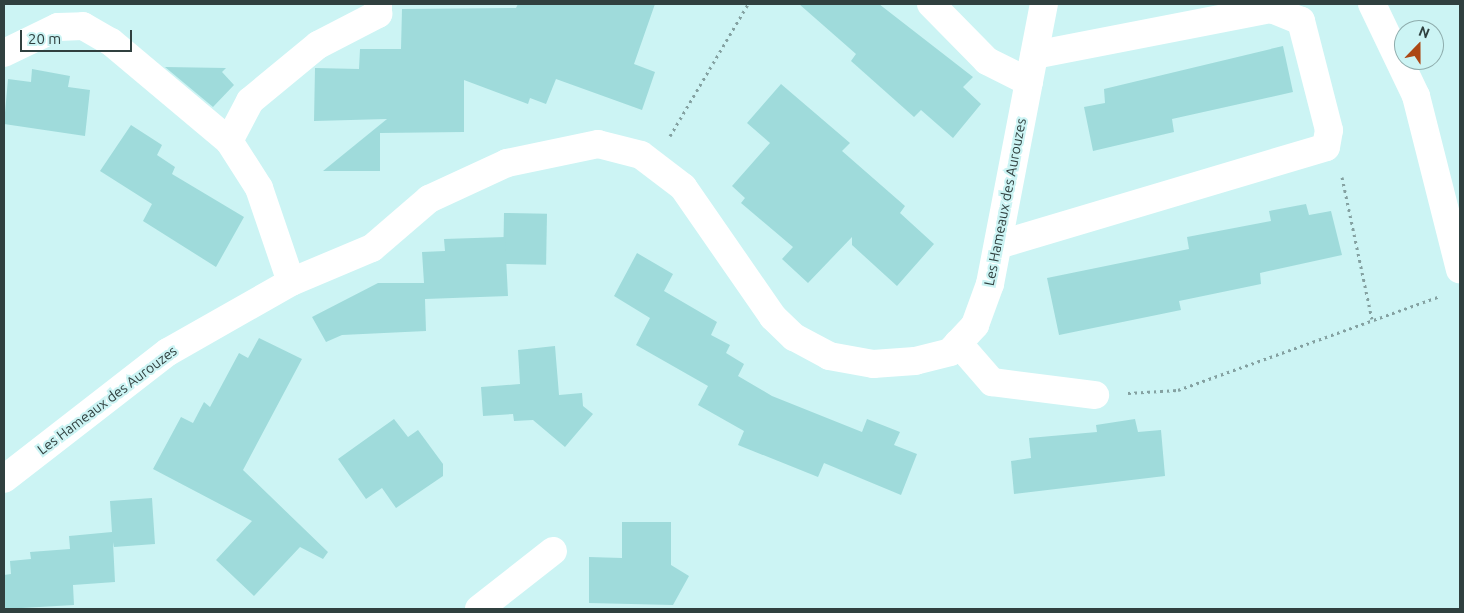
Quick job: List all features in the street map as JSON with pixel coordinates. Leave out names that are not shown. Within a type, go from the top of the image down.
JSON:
[{"type":"street","points":[[229,141],[250,101],[318,45],[378,14],[378,4]]},
{"type":"street","points":[[931,4],[987,61],[1029,82]]},
{"type":"street","name":"Les Hameaux des Aurouzes","points":[[4,479],[168,352],[291,282],[372,248],[429,198],[507,163],[598,144],[640,155],[683,187],[773,316],[794,337],[829,356],[873,364],[915,361],[950,352],[975,325],[998,245],[1044,4]]},
{"type":"street","points":[[1372,4],[1416,96],[1456,281]]},
{"type":"street","points":[[998,245],[1326,147],[1329,130],[1301,21],[1271,9],[1034,55]]},
{"type":"street","points":[[4,53],[58,26],[83,26],[111,42],[229,141],[259,188],[291,282]]},
{"type":"street","points":[[958,343],[992,382],[1095,395]]},
{"type":"street","points":[[479,609],[553,551]]},
{"type":"path","points":[[653,164],[748,4]]},
{"type":"path","points":[[1326,147],[1344,181],[1372,320]]},
{"type":"path","points":[[1095,395],[1178,390],[1372,320],[1456,281]]},
{"type":"building","points":[[518,4],[655,4],[634,64],[655,72],[642,110],[556,79],[546,104],[530,98],[528,104],[464,80],[464,132],[380,133],[380,171],[323,171],[387,119],[314,121],[315,68],[359,69],[360,49],[401,49],[402,9],[516,8]]},
{"type":"building","points":[[799,4],[879,4],[973,77],[963,87],[981,104],[953,138],[921,110],[914,117],[851,61],[856,54]]},
{"type":"building","points":[[1283,46],[1293,92],[1172,119],[1174,132],[1093,151],[1084,107],[1105,103],[1104,89]]},
{"type":"building","points":[[165,67],[226,68],[222,72],[234,85],[213,107]]},
{"type":"building","points":[[32,69],[70,76],[68,87],[90,90],[85,136],[4,124],[8,79],[31,82]]},
{"type":"building","points":[[781,84],[850,143],[842,151],[905,206],[900,213],[934,244],[897,286],[852,245],[852,237],[808,283],[782,259],[793,247],[741,203],[745,198],[732,186],[770,143],[747,123]]},
{"type":"building","points":[[131,125],[162,145],[157,155],[175,167],[172,174],[244,217],[216,267],[143,221],[152,204],[100,171]]},
{"type":"building","points":[[1306,204],[1309,215],[1331,211],[1342,255],[1260,273],[1261,284],[1179,301],[1181,310],[1059,335],[1047,278],[1189,249],[1187,237],[1271,221],[1269,211]]},
{"type":"building","points":[[504,213],[547,214],[546,265],[503,264]]},
{"type":"building","points":[[505,237],[508,296],[425,299],[426,331],[342,335],[326,342],[312,317],[378,283],[424,283],[422,252],[445,251],[444,239]]},
{"type":"building","points":[[637,253],[673,274],[664,291],[717,322],[711,335],[730,345],[726,353],[744,364],[738,376],[772,396],[862,432],[867,419],[900,432],[894,445],[917,454],[901,495],[824,463],[818,477],[738,445],[744,431],[698,405],[708,386],[636,345],[650,318],[614,296]]},
{"type":"building","points":[[259,338],[302,359],[243,470],[328,552],[323,559],[300,547],[254,596],[216,560],[252,521],[153,469],[181,417],[193,423],[204,402],[210,407],[239,353],[248,358]]},
{"type":"building","points":[[555,346],[559,395],[582,393],[583,406],[593,414],[565,447],[533,420],[514,421],[513,414],[483,416],[481,387],[520,384],[518,350]]},
{"type":"building","points":[[394,419],[408,437],[418,430],[443,464],[443,476],[396,508],[382,488],[366,499],[338,459]]},
{"type":"building","points":[[1135,419],[1138,432],[1161,430],[1165,476],[1014,494],[1011,461],[1031,458],[1029,438],[1097,432],[1096,425]]},
{"type":"building","points":[[152,498],[155,544],[114,547],[113,542],[115,582],[73,585],[74,605],[4,609],[4,575],[11,574],[10,561],[31,559],[30,552],[70,549],[69,536],[112,532],[110,501]]},
{"type":"building","points":[[622,522],[671,522],[671,565],[689,576],[673,605],[589,603],[589,557],[622,558]]}]
